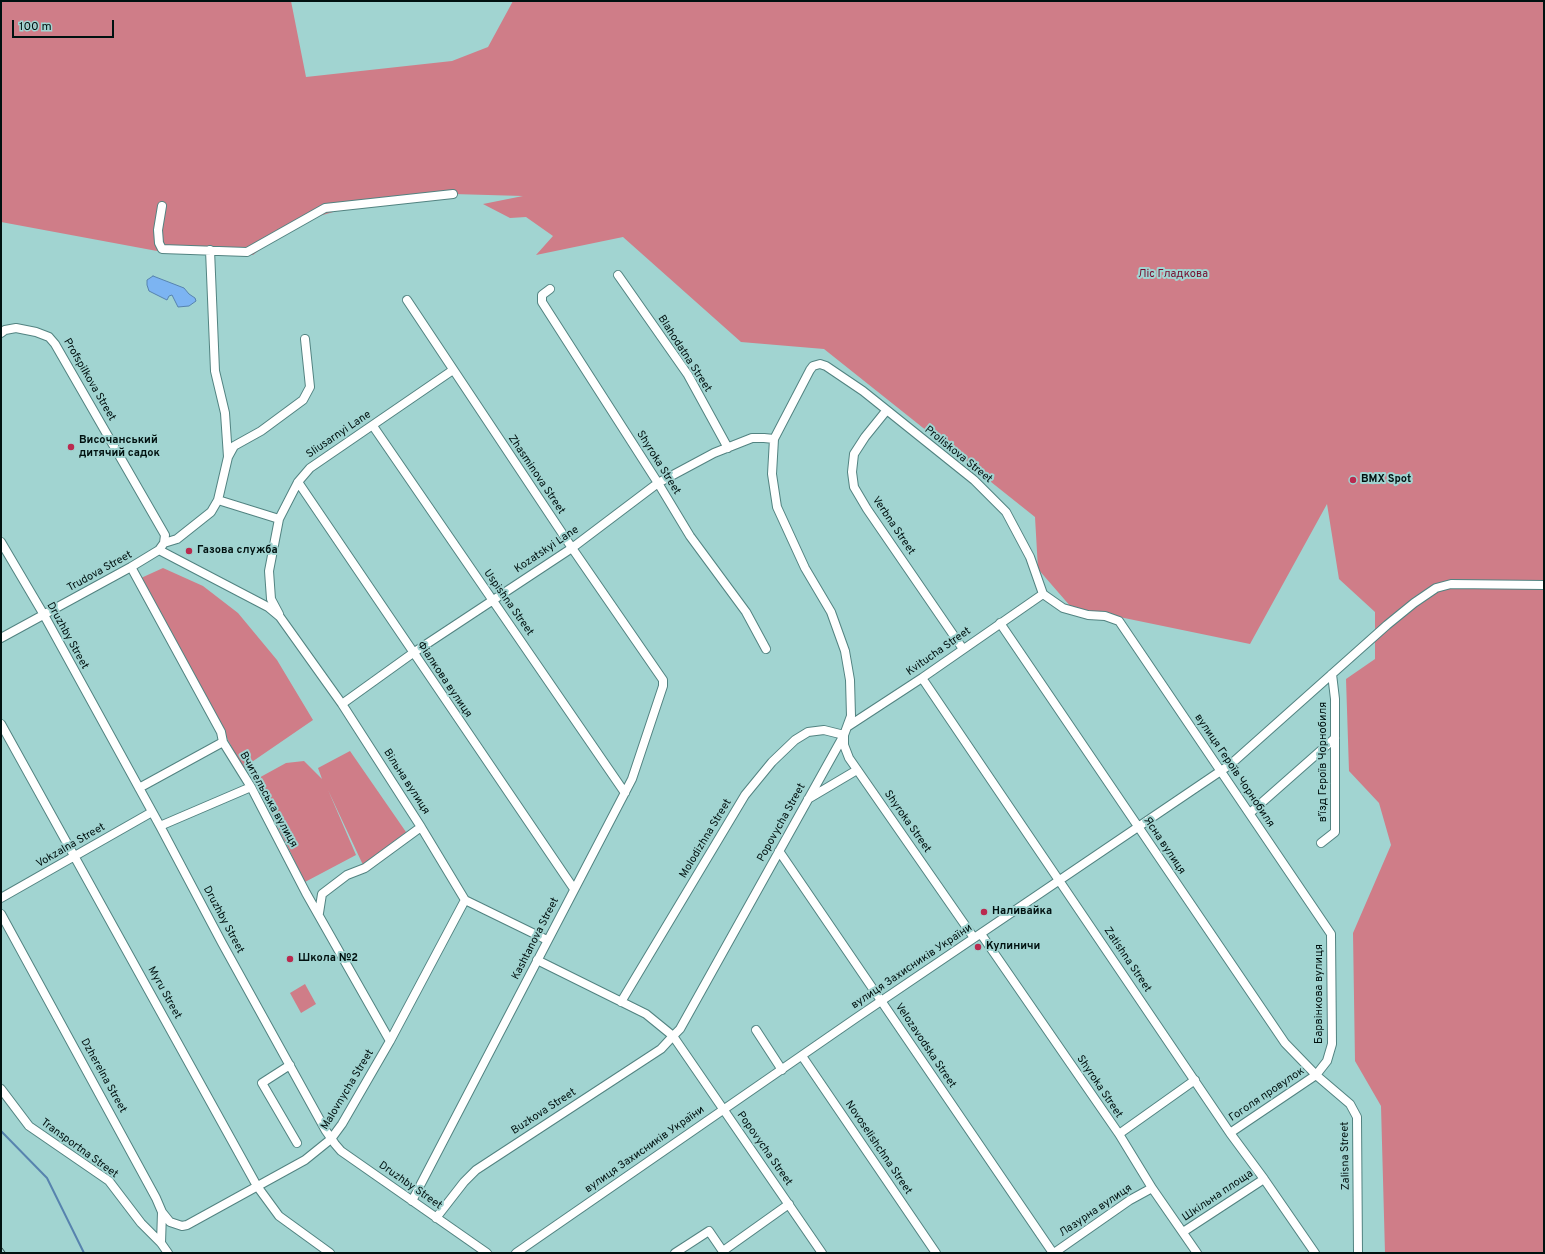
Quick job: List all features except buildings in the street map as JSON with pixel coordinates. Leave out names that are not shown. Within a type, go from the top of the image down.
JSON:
[{"type":"street","points":[[162,206],[158,230],[159,243],[162,249],[247,252],[325,208],[453,194]]},
{"type":"street","points":[[210,250],[215,371],[225,413],[228,457]]},
{"type":"street","name":"Blahodatna Street","points":[[618,275],[688,375],[728,448]]},
{"type":"street","name":"Shyroka Street","points":[[550,289],[542,295],[542,302],[658,483],[690,536],[746,612],[766,649]]},
{"type":"street","name":"Zhasminova Street","points":[[407,300],[572,548],[663,680]]},
{"type":"street","name":"Profspilkova Street","points":[[1,333],[5,330],[16,328],[36,332],[49,337],[56,344],[165,535],[161,547]]},
{"type":"street","points":[[279,520],[218,500],[228,457],[234,446],[261,431],[303,400],[310,386],[305,339]]},
{"type":"street","name":"Proliskova Street","points":[[813,366],[820,364],[826,366],[863,391],[886,411],[974,480],[1006,512],[1030,557],[1043,594]]},
{"type":"street","name":"Popovycha Street","points":[[813,366],[774,439],[772,474],[777,507],[805,568],[831,612],[845,651],[850,680],[851,716],[845,731],[808,800],[680,1029],[673,1036],[822,1253]]},
{"type":"street","name":"Sliusarnyi Lane","points":[[280,616],[271,599],[269,571],[279,520],[298,482],[310,468],[453,370]]},
{"type":"street","name":"Verbna Street","points":[[886,411],[865,437],[854,454],[852,472],[854,486],[867,509],[963,649]]},
{"type":"street","name":"Uspishna Street","points":[[372,426],[625,793]]},
{"type":"street","name":"Kozatskyi Lane","points":[[342,704],[413,653],[572,548],[658,483],[714,453],[752,438],[774,439]]},
{"type":"street","name":"Фіалкова вулиця","points":[[298,482],[574,889]]},
{"type":"street","name":"Trudova Street","points":[[1,638],[132,567],[161,547],[177,539],[211,512],[218,500]]},
{"type":"street","name":"Druzhby Street","points":[[1,542],[44,615],[331,1140],[341,1151],[487,1253]]},
{"type":"street","name":"Вільна вулиця","points":[[161,547],[268,607],[280,616],[342,704],[422,827],[465,900]]},
{"type":"street","name":"Вчительська вулиця","points":[[132,567],[221,732],[223,742],[251,787],[306,892],[390,1041]]},
{"type":"street","name":"вулиця Захисників України","points":[[516,1253],[723,1109],[1231,764],[1387,625],[1414,603],[1436,588],[1452,584],[1501,583],[1544,585]]},
{"type":"street","name":"вулиця Героїв Чорнобиля","points":[[1043,594],[1063,608],[1088,615],[1105,616],[1119,621],[1331,934]]},
{"type":"street","name":"Kvitucha Street","points":[[845,731],[1043,594]]},
{"type":"street","name":"Ясна вулиця","points":[[1000,623],[1284,1043],[1316,1075]]},
{"type":"street","name":"в'їзд Героїв Чорнобиля","points":[[1321,843],[1335,832],[1335,698],[1332,674]]},
{"type":"street","name":"Zatishna Street","points":[[922,678],[1230,1133],[1264,1179],[1314,1253]]},
{"type":"street","name":"Kashtanova Street","points":[[412,1201],[632,779],[663,686],[663,680]]},
{"type":"street","name":"Myru Street","points":[[1,724],[257,1186],[279,1216],[330,1253]]},
{"type":"street","name":"Molodizhna Street","points":[[621,1002],[745,795],[772,762],[795,740],[808,732],[824,730],[845,731]]},
{"type":"street","name":"Shyroka Street","points":[[845,731],[844,745],[849,758],[857,770],[978,936],[1119,1134],[1152,1188],[1184,1232],[1197,1253]]},
{"type":"street","points":[[1250,813],[1335,738]]},
{"type":"street","points":[[139,788],[223,742]]},
{"type":"street","points":[[808,800],[857,770]]},
{"type":"street","points":[[160,826],[251,787]]},
{"type":"street","name":"Vokzalna Street","points":[[1,898],[152,812]]},
{"type":"street","points":[[319,913],[322,894],[348,875],[365,868],[422,827]]},
{"type":"street","name":"Velozavodska Street","points":[[779,851],[1053,1253]]},
{"type":"street","points":[[465,900],[547,940]]},
{"type":"street","name":"Malovnycha Street","points":[[162,1212],[170,1222],[182,1226],[188,1225],[305,1160],[331,1140],[342,1124],[390,1041],[465,900]]},
{"type":"street","name":"Dzherelna Street","points":[[1,914],[144,1174],[162,1212],[161,1243]]},
{"type":"street","name":"Барвінкова вулиця","points":[[1316,1075],[1327,1061],[1332,1044],[1331,934]]},
{"type":"street","points":[[537,960],[646,1014],[673,1036]]},
{"type":"street","points":[[756,1030],[782,1070]]},
{"type":"street","name":"Buzkova Street","points":[[436,1218],[464,1182],[476,1170],[661,1048],[673,1036]]},
{"type":"street","name":"Novoselishchna Street","points":[[802,1056],[936,1253]]},
{"type":"street","points":[[290,1065],[262,1082],[297,1144]]},
{"type":"street","name":"Гоголя провулок","points":[[1230,1133],[1316,1075]]},
{"type":"street","name":"Zalisna Street","points":[[1316,1075],[1350,1104],[1357,1117],[1358,1253]]},
{"type":"street","points":[[1119,1134],[1195,1080]]},
{"type":"street","name":"Transportna Street","points":[[1,1089],[30,1126],[109,1182],[140,1223],[161,1243]]},
{"type":"street","name":"Шкільна площа","points":[[1184,1232],[1264,1179]]},
{"type":"street","name":"Лазурна вулиця","points":[[1053,1253],[1130,1200],[1152,1188]]},
{"type":"street","points":[[675,1253],[709,1231],[723,1252],[789,1204]]},
{"type":"street","points":[[161,1243],[168,1253]]},
{"type":"green space","name":"Ліс Гладкова","points":[[1,1],[291,1],[306,77],[452,61],[488,47],[513,1],[1544,1],[1544,1253],[1385,1253],[1381,1106],[1355,1061],[1353,933],[1391,845],[1379,803],[1349,771],[1346,679],[1375,659],[1375,612],[1339,579],[1327,504],[1250,644],[1071,607],[1038,569],[1035,517],[824,349],[741,342],[623,237],[536,255],[553,236],[526,217],[510,218],[483,204],[523,196],[453,194],[362,204],[294,223],[253,255],[157,251],[1,222]]},
{"type":"green space","points":[[163,568],[203,586],[238,613],[277,660],[313,720],[243,768],[141,578]]},
{"type":"green space","points":[[350,751],[406,832],[363,865],[328,790],[356,855],[305,882],[255,780],[286,763],[304,761],[322,779],[318,768]]},
{"type":"green space","points":[[305,984],[316,1004],[301,1013],[290,993]]},
{"type":"water","points":[[153,276],[184,288],[195,298],[196,301],[189,306],[178,307],[172,295],[169,296],[167,300],[149,291],[147,280]]},
{"type":"waterway","points":[[1,1131],[47,1178],[84,1253]]},
{"type":"railway","points":[[1,1249],[4,1253]]},
{"type":"place","name":"Височанський дитячий садок","points":[[71,447]]},
{"type":"place","name":"BMX Spot","points":[[1353,480]]},
{"type":"place","name":"Газова служба","points":[[189,551]]},
{"type":"place","name":"Наливайка","points":[[984,912]]},
{"type":"place","name":"Кулиничи","points":[[978,947]]},
{"type":"place","name":"Школа №2","points":[[290,959]]}]
